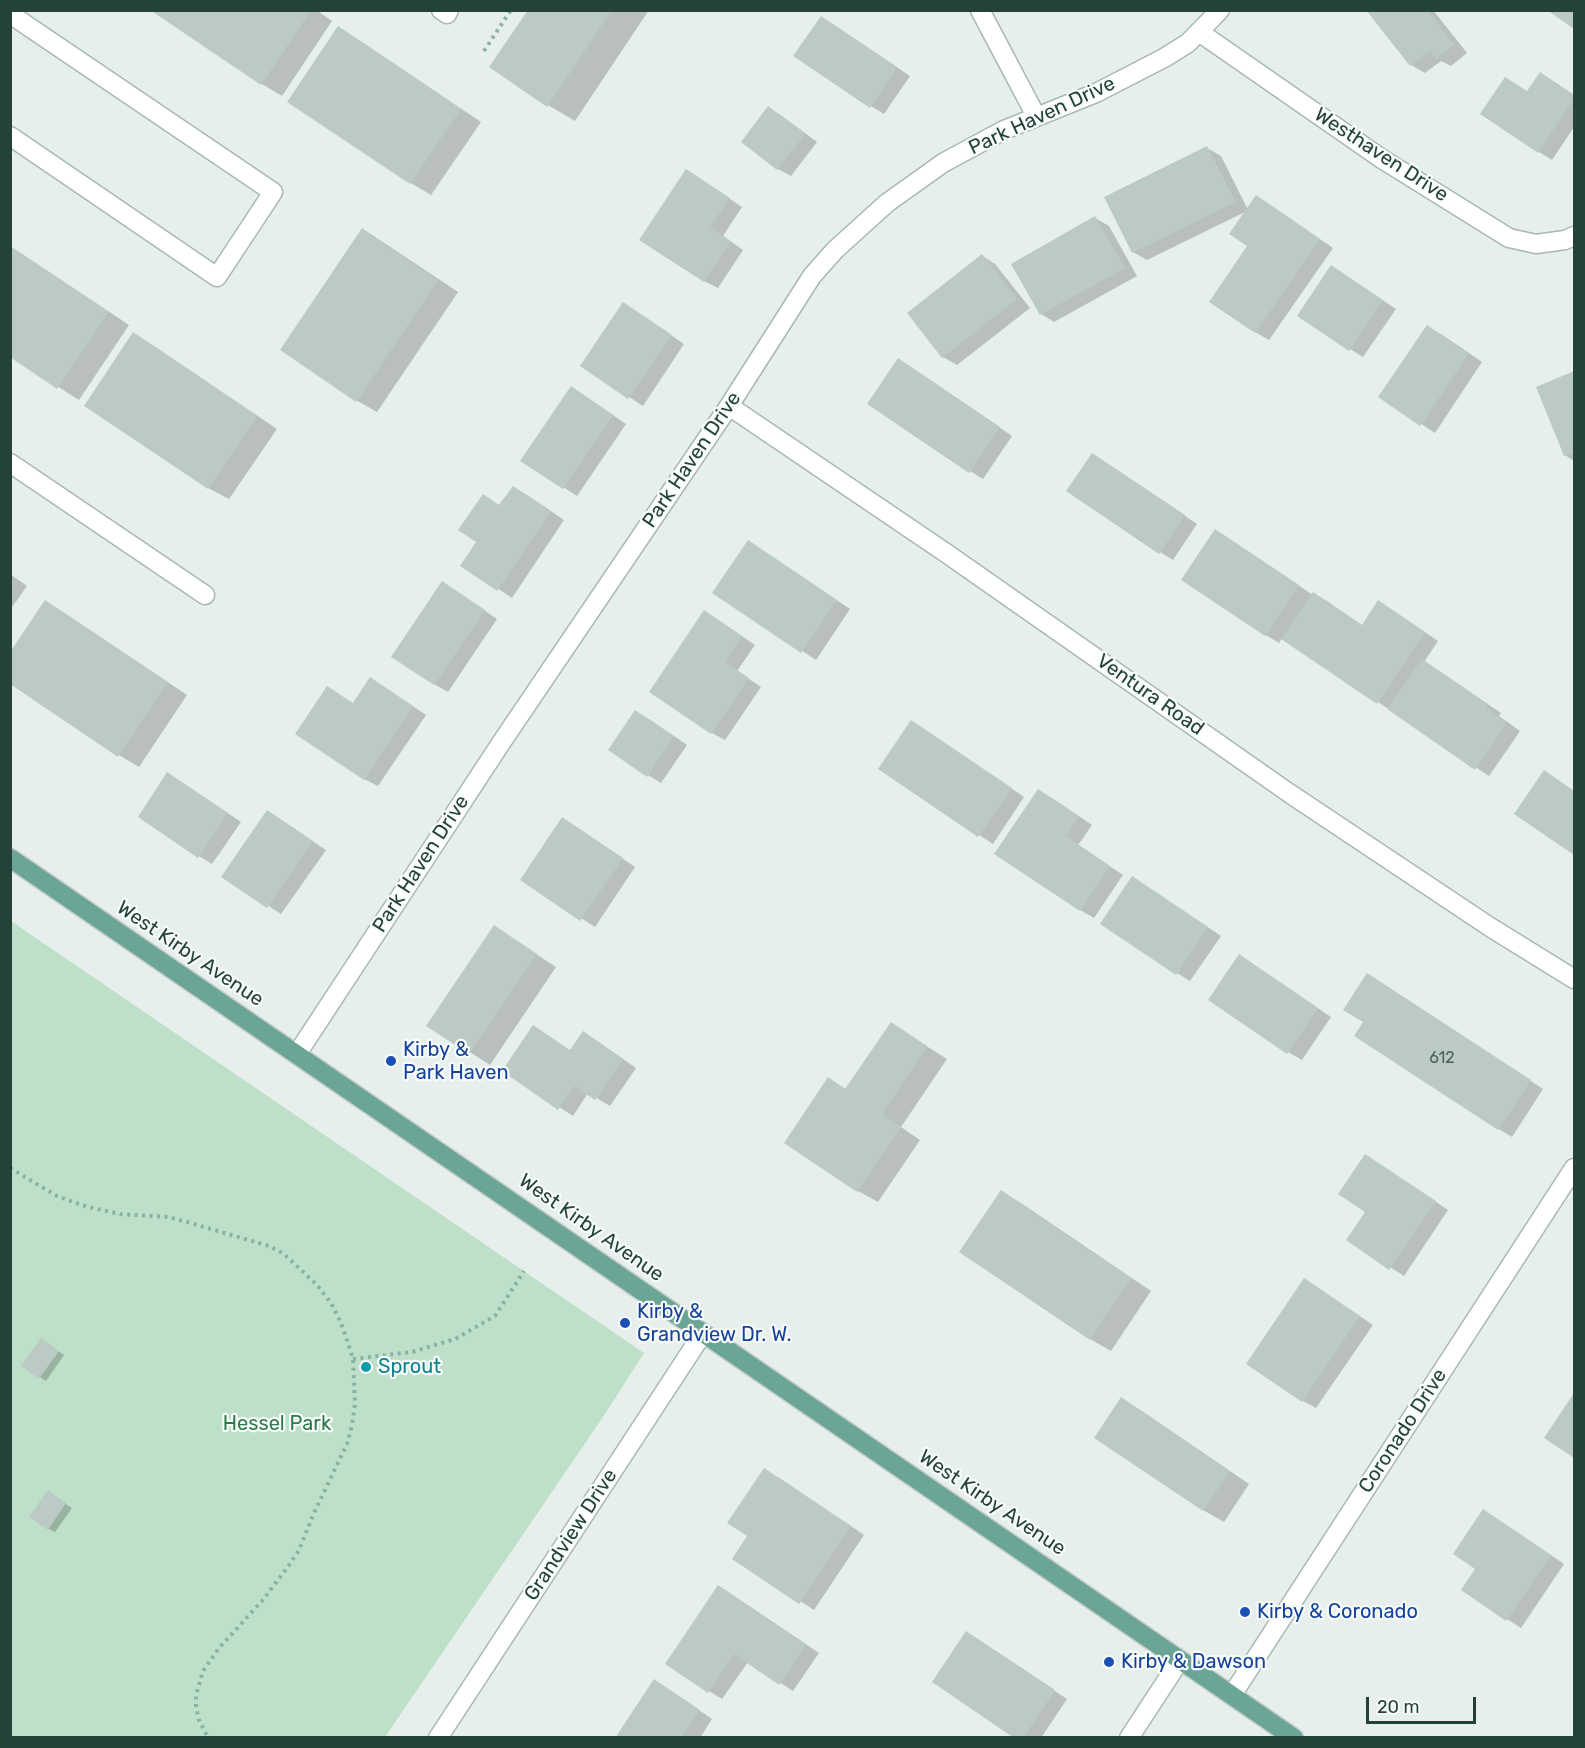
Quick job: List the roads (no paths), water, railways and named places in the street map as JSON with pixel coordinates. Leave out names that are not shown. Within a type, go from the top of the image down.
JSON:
[{"type":"main road","name":"West Kirby Avenue","points":[[10,858],[1294,1737]]},
{"type":"street","points":[[441,10],[447,14],[449,10]]},
{"type":"street","points":[[980,10],[1036,116]]},
{"type":"street","name":"Park Haven Drive","points":[[297,1053],[501,743],[729,406],[812,276],[835,250],[887,203],[943,163],[1004,130],[1096,93],[1164,58],[1188,43],[1220,10]]},
{"type":"street","points":[[10,136],[217,277],[273,192],[14,16]]},
{"type":"street","name":"Westhaven Drive","points":[[1199,32],[1382,159],[1509,238],[1536,244],[1565,240],[1575,236]]},
{"type":"street","name":"Ventura Road","points":[[729,406],[946,552],[1289,793],[1490,927],[1575,979]]},
{"type":"street","points":[[10,463],[205,594]]},
{"type":"street","name":"Coronado Drive","points":[[1232,1695],[1575,1168]]},
{"type":"street","name":"Grandview Drive","points":[[438,1737],[703,1333]]},
{"type":"street","points":[[1129,1737],[1180,1660]]},
{"type":"place","name":"Kirby & Park Haven","points":[[391,1061]]},
{"type":"place","name":"Kirby & Grandview Dr. W.","points":[[625,1323]]},
{"type":"place","name":"Sprout","points":[[366,1367]]},
{"type":"place","name":"Kirby & Coronado","points":[[1245,1612]]},
{"type":"place","name":"Kirby & Dawson","points":[[1109,1662]]},
{"type":"park label","name":"Hessel Park","points":[[277,1424]]}]
